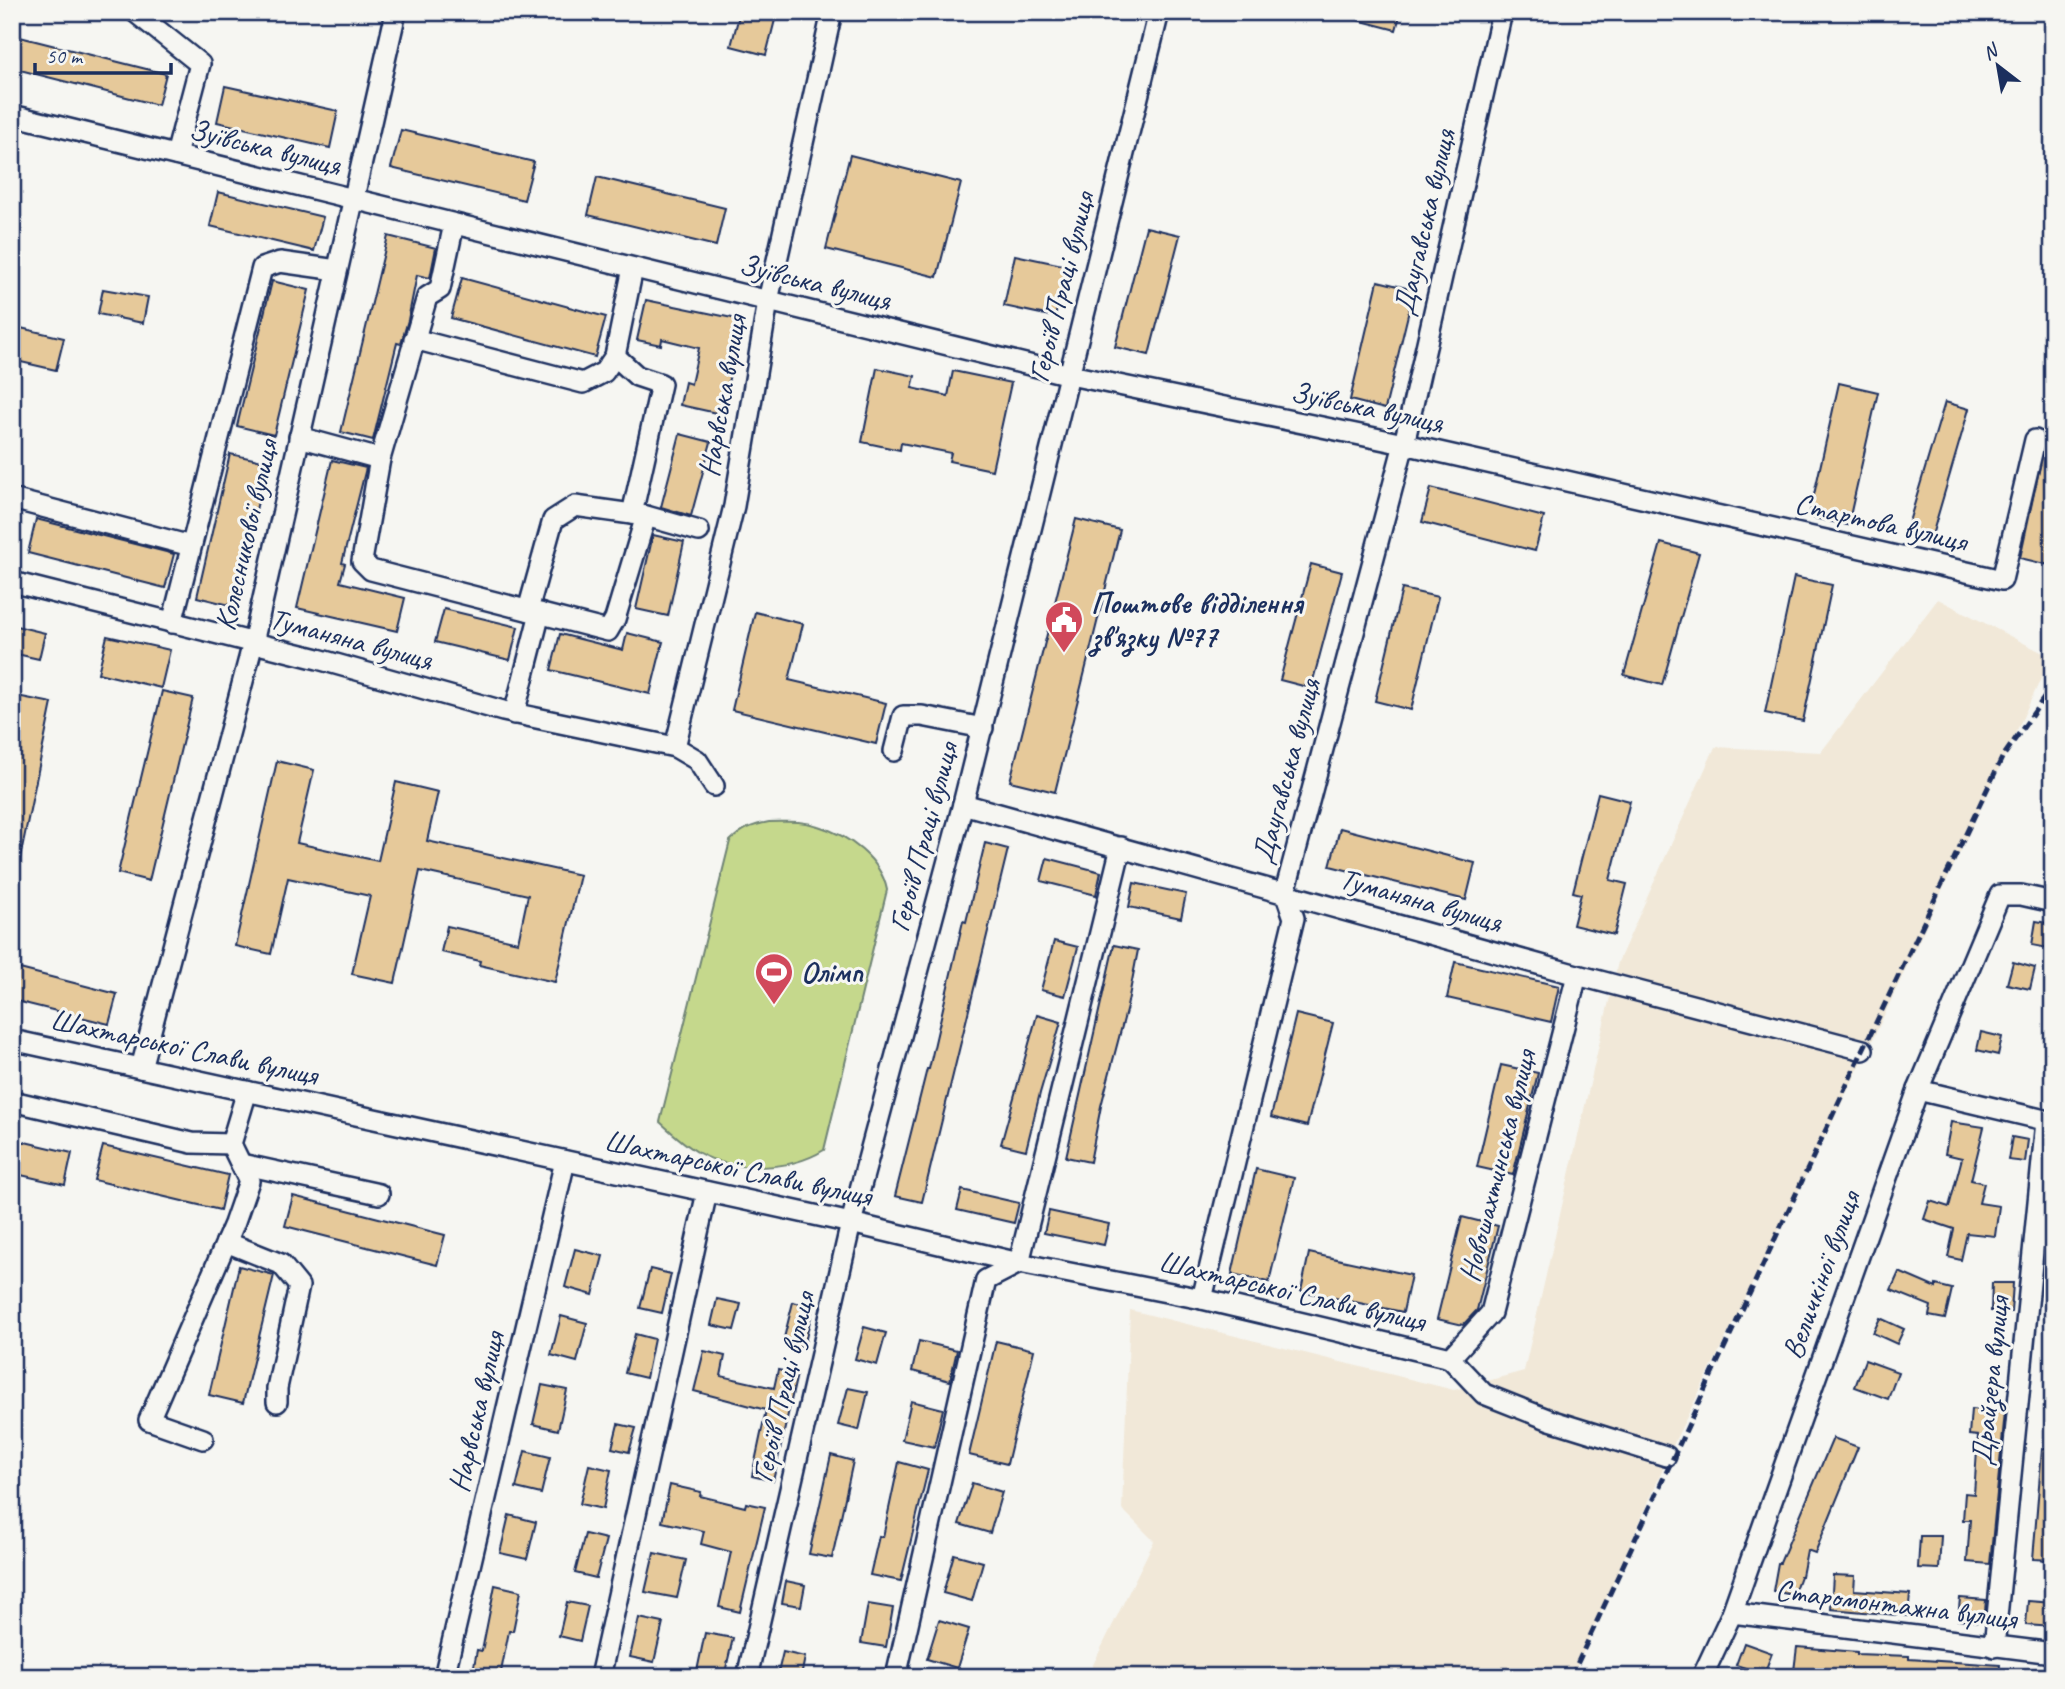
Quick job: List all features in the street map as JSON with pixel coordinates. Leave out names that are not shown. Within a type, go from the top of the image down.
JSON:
[{"type":"street","points":[[135,12],[200,64],[176,155]]},
{"type":"street","name":"Колесникової вулиця","points":[[141,1068],[253,643],[397,12]]},
{"type":"street","name":"Нарвська вулиця","points":[[676,747],[734,506],[768,301],[832,12]]},
{"type":"street","name":"Героїв Праці вулиця","points":[[747,1677],[851,1223],[983,728],[1159,12]]},
{"type":"street","name":"Даугавська вулиця","points":[[1202,1300],[1294,918],[1285,892],[1404,444],[1502,12]]},
{"type":"street","name":"Зуївська вулиця","points":[[12,115],[1070,375],[1404,444],[1608,490]]},
{"type":"street","points":[[454,224],[440,289],[427,297],[380,459],[362,561],[371,570],[608,631],[615,619],[639,515],[661,384],[637,376],[615,356]]},
{"type":"street","points":[[172,623],[262,268],[280,262],[337,270]]},
{"type":"street","points":[[414,340],[583,383],[604,372],[615,356],[633,268]]},
{"type":"street","points":[[299,437],[380,459]]},
{"type":"street","name":"Стартова вулиця","points":[[1608,490],[2002,580],[2035,440]]},
{"type":"street","points":[[12,499],[191,546]]},
{"type":"street","points":[[514,714],[553,520],[575,506],[639,515],[699,531]]},
{"type":"street","name":"Туманяна вулиця","points":[[12,582],[318,659],[514,714],[676,747]]},
{"type":"street","points":[[894,751],[904,716],[922,716],[983,728]]},
{"type":"street","points":[[676,747],[697,760],[714,786]]},
{"type":"street","name":"Туманяна вулиця","points":[[963,804],[1577,975],[1863,1050]]},
{"type":"street","points":[[896,1677],[986,1280],[1019,1263],[1121,847]]},
{"type":"street","name":"Величкіної вулиця","points":[[1702,1677],[1732,1613],[1918,1090],[2000,895],[2021,895],[2053,902]]},
{"type":"street","name":"Новошахтинська вулиця","points":[[1450,1358],[1491,1313],[1577,975]]},
{"type":"street","name":"Шахтарської Слави вулиця","points":[[12,1040],[851,1223],[1019,1263],[1202,1300],[1450,1358]]},
{"type":"street","points":[[1918,1090],[2049,1121]]},
{"type":"street","points":[[203,1439],[149,1420],[226,1242],[248,1181],[232,1144],[247,1091]]},
{"type":"street","points":[[12,1101],[192,1143],[232,1144]]},
{"type":"street","name":"Драйзера вулиця","points":[[1994,1647],[2049,1121]]},
{"type":"street","name":"Нарвська вулиця","points":[[444,1677],[565,1161]]},
{"type":"street","points":[[241,1164],[379,1194]]},
{"type":"street","points":[[600,1677],[707,1192]]},
{"type":"street","points":[[226,1242],[281,1264],[299,1286],[277,1388],[277,1402]]},
{"type":"street","points":[[1450,1358],[1484,1394],[1550,1420],[1666,1456]]},
{"type":"street","name":"Старомонтажна вулиця","points":[[1732,1613],[2053,1653]]},
{"type":"shaded area","points":[[1938,599],[2051,657],[1874,1037],[1676,1439],[1572,1677],[1087,1677],[1154,1541],[1122,1509],[1130,1310],[1454,1390],[1524,1371],[1618,962],[1715,747],[1821,752]]},
{"type":"green space","name":"Олімп","points":[[769,822],[812,824],[841,835],[870,858],[884,879],[887,890],[824,1150],[795,1162],[762,1167],[729,1164],[699,1153],[660,1122],[730,841],[748,828]]},
{"type":"building","points":[[740,12],[777,12],[766,55],[731,46]]},
{"type":"building","points":[[1346,12],[1401,12],[1396,30],[1346,17]]},
{"type":"building","points":[[12,35],[166,74],[158,105],[12,68]]},
{"type":"building","points":[[225,86],[338,111],[330,148],[217,122]]},
{"type":"building","points":[[401,130],[534,162],[524,200],[391,168]]},
{"type":"building","points":[[850,155],[961,183],[937,277],[826,249]]},
{"type":"building","points":[[597,177],[725,208],[716,246],[588,215]]},
{"type":"building","points":[[218,192],[323,217],[314,251],[210,226]]},
{"type":"building","points":[[1146,227],[1180,235],[1149,355],[1115,347]]},
{"type":"building","points":[[388,236],[436,248],[430,278],[417,275],[408,320],[401,344],[397,343],[373,440],[341,432]]},
{"type":"building","points":[[1015,255],[1067,266],[1055,317],[1004,306]]},
{"type":"building","points":[[462,278],[606,317],[595,357],[451,318]]},
{"type":"building","points":[[272,281],[309,290],[274,435],[237,426]]},
{"type":"building","points":[[1378,281],[1414,290],[1385,409],[1350,400]]},
{"type":"building","points":[[103,289],[148,297],[143,323],[98,314]]},
{"type":"building","points":[[646,300],[742,320],[721,414],[680,405],[685,382],[691,384],[699,348],[662,339],[661,345],[637,340]]},
{"type":"building","points":[[12,326],[64,338],[56,370],[12,360]]},
{"type":"building","points":[[877,368],[915,376],[912,388],[948,396],[953,371],[1011,383],[992,470],[949,461],[951,453],[901,443],[900,450],[862,442]]},
{"type":"building","points":[[1839,383],[1878,392],[1848,525],[1809,517]]},
{"type":"building","points":[[1945,402],[1969,409],[1931,539],[1906,532]]},
{"type":"building","points":[[2047,433],[2053,433],[2053,552],[2049,565],[2020,558]]},
{"type":"building","points":[[680,434],[711,442],[691,516],[661,507]]},
{"type":"building","points":[[230,454],[267,462],[234,606],[197,597]]},
{"type":"building","points":[[332,460],[366,468],[342,563],[345,564],[340,582],[405,598],[397,631],[297,608]]},
{"type":"building","points":[[1431,488],[1544,517],[1535,551],[1422,522]]},
{"type":"building","points":[[36,519],[174,554],[165,588],[28,553]]},
{"type":"building","points":[[1076,519],[1120,530],[1055,792],[1010,781]]},
{"type":"building","points":[[653,535],[684,542],[668,616],[636,609]]},
{"type":"building","points":[[1661,543],[1699,553],[1662,685],[1624,675]]},
{"type":"building","points":[[1311,564],[1342,572],[1311,688],[1280,680]]},
{"type":"building","points":[[1794,577],[1832,585],[1803,721],[1765,713]]},
{"type":"building","points":[[1402,589],[1438,597],[1411,710],[1375,701]]},
{"type":"building","points":[[444,609],[518,627],[510,660],[435,642]]},
{"type":"building","points":[[755,612],[803,624],[789,680],[886,703],[876,744],[732,710]]},
{"type":"building","points":[[12,625],[45,633],[39,659],[12,653]]},
{"type":"building","points":[[627,633],[663,642],[650,694],[551,670],[560,634],[623,650]]},
{"type":"building","points":[[107,636],[170,650],[161,688],[98,673]]},
{"type":"building","points":[[162,691],[193,698],[149,881],[118,873]]},
{"type":"building","points":[[17,696],[52,703],[19,863],[12,862],[12,717]]},
{"type":"building","points":[[277,761],[314,770],[297,843],[378,861],[396,782],[438,792],[427,841],[580,875],[555,982],[479,965],[480,961],[441,952],[447,926],[518,942],[528,895],[420,871],[395,983],[352,974],[370,896],[288,878],[271,954],[235,946]]},
{"type":"building","points":[[1598,793],[1630,801],[1610,880],[1627,884],[1614,935],[1573,925],[1581,894],[1573,892]]},
{"type":"building","points":[[1340,828],[1475,863],[1466,900],[1330,866]]},
{"type":"building","points":[[985,843],[1008,849],[922,1202],[895,1196]]},
{"type":"building","points":[[1047,858],[1101,872],[1096,895],[1041,881]]},
{"type":"building","points":[[1134,883],[1186,894],[1181,918],[1129,907]]},
{"type":"building","points":[[2036,921],[2053,924],[2053,949],[2032,945]]},
{"type":"building","points":[[1054,941],[1078,947],[1065,996],[1041,990]]},
{"type":"building","points":[[1114,945],[1138,950],[1090,1162],[1066,1157]]},
{"type":"building","points":[[1455,962],[1559,986],[1551,1022],[1447,998]]},
{"type":"building","points":[[2013,962],[2035,968],[2030,989],[2007,984]]},
{"type":"building","points":[[12,967],[117,994],[109,1024],[12,1000]]},
{"type":"building","points":[[1296,1014],[1333,1023],[1307,1126],[1271,1117]]},
{"type":"building","points":[[1037,1015],[1061,1022],[1026,1150],[1001,1144]]},
{"type":"building","points":[[1981,1032],[2002,1037],[1998,1055],[1977,1050]]},
{"type":"building","points":[[1501,1065],[1538,1073],[1513,1175],[1477,1167]]},
{"type":"building","points":[[1951,1122],[1984,1127],[1971,1180],[1984,1183],[1979,1203],[1999,1206],[1995,1236],[1967,1233],[1961,1260],[1948,1257],[1954,1229],[1924,1219],[1930,1201],[1949,1207],[1962,1158],[1945,1154]]},
{"type":"building","points":[[2012,1137],[2028,1140],[2025,1162],[2008,1160]]},
{"type":"building","points":[[12,1139],[72,1153],[65,1185],[12,1173]]},
{"type":"building","points":[[103,1146],[228,1175],[220,1210],[94,1180]]},
{"type":"building","points":[[1256,1169],[1294,1178],[1269,1282],[1232,1274]]},
{"type":"building","points":[[962,1190],[1019,1203],[1014,1223],[957,1210]]},
{"type":"building","points":[[293,1196],[445,1235],[437,1265],[285,1226]]},
{"type":"building","points":[[1049,1211],[1109,1224],[1104,1245],[1044,1233]]},
{"type":"building","points":[[1462,1217],[1498,1226],[1477,1310],[1463,1325],[1437,1319]]},
{"type":"building","points":[[575,1249],[603,1256],[593,1295],[565,1287]]},
{"type":"building","points":[[1309,1253],[1411,1275],[1403,1312],[1301,1291]]},
{"type":"building","points":[[239,1266],[274,1275],[243,1403],[209,1395]]},
{"type":"building","points":[[650,1269],[671,1274],[662,1313],[640,1308]]},
{"type":"building","points":[[1899,1272],[1936,1288],[1936,1285],[1952,1289],[1945,1319],[1929,1316],[1931,1306],[1891,1290]]},
{"type":"building","points":[[1992,1283],[2013,1283],[2011,1312],[1991,1311]]},
{"type":"building","points":[[717,1299],[741,1304],[734,1330],[711,1325]]},
{"type":"building","points":[[793,1302],[813,1307],[804,1347],[783,1342]]},
{"type":"building","points":[[561,1316],[587,1323],[577,1362],[551,1355]]},
{"type":"building","points":[[1880,1318],[1904,1329],[1897,1344],[1873,1333]]},
{"type":"building","points":[[864,1327],[886,1333],[877,1365],[855,1359]]},
{"type":"building","points":[[635,1334],[654,1339],[646,1378],[625,1373]]},
{"type":"building","points":[[919,1341],[957,1350],[950,1381],[912,1371]]},
{"type":"building","points":[[996,1341],[1034,1350],[1007,1464],[969,1455]]},
{"type":"building","points":[[704,1351],[725,1356],[721,1376],[774,1388],[778,1370],[797,1374],[773,1481],[752,1476],[766,1410],[694,1391]]},
{"type":"building","points":[[1865,1360],[1898,1372],[1888,1399],[1855,1387]]},
{"type":"building","points":[[542,1385],[567,1390],[558,1430],[533,1424]]},
{"type":"building","points":[[848,1388],[868,1392],[859,1430],[838,1425]]},
{"type":"building","points":[[911,1401],[943,1409],[934,1447],[902,1440]]},
{"type":"building","points":[[1971,1409],[2005,1412],[1990,1564],[1967,1562],[1970,1520],[1963,1520],[1965,1493],[1974,1494],[1978,1436],[1969,1435]]},
{"type":"building","points":[[618,1424],[636,1428],[629,1452],[612,1448]]},
{"type":"building","points":[[1833,1438],[1858,1447],[1815,1553],[1807,1550],[1802,1576],[1793,1595],[1773,1591],[1778,1563]]},
{"type":"building","points":[[2042,1449],[2053,1449],[2053,1560],[2033,1559]]},
{"type":"building","points":[[525,1451],[550,1457],[541,1494],[516,1488]]},
{"type":"building","points":[[831,1455],[853,1461],[832,1558],[809,1554]]},
{"type":"building","points":[[899,1462],[928,1470],[901,1581],[870,1575],[879,1536],[883,1537]]},
{"type":"building","points":[[589,1465],[611,1470],[603,1509],[580,1504]]},
{"type":"building","points":[[972,1483],[1002,1492],[990,1533],[959,1524]]},
{"type":"building","points":[[670,1485],[701,1492],[700,1496],[745,1507],[746,1503],[765,1507],[740,1612],[719,1607],[731,1552],[701,1544],[704,1531],[662,1522]]},
{"type":"building","points":[[509,1515],[536,1522],[527,1559],[500,1553]]},
{"type":"building","points":[[585,1534],[606,1539],[596,1578],[575,1573]]},
{"type":"building","points":[[1920,1536],[1941,1536],[1939,1569],[1918,1568]]},
{"type":"building","points":[[654,1553],[686,1560],[677,1598],[645,1592]]},
{"type":"building","points":[[954,1554],[983,1562],[972,1601],[943,1593]]},
{"type":"building","points":[[1833,1575],[1855,1576],[1854,1590],[1910,1594],[1908,1616],[1831,1609]]},
{"type":"building","points":[[786,1581],[805,1585],[801,1606],[782,1603]]},
{"type":"building","points":[[495,1585],[521,1591],[513,1631],[509,1631],[500,1677],[472,1677],[477,1650],[482,1651]]},
{"type":"building","points":[[1960,1598],[1986,1600],[1984,1622],[1958,1620]]},
{"type":"building","points":[[2028,1601],[2053,1603],[2053,1627],[2026,1625]]},
{"type":"building","points":[[567,1602],[588,1606],[580,1641],[559,1636]]},
{"type":"building","points":[[868,1604],[893,1608],[886,1647],[861,1643]]},
{"type":"building","points":[[639,1618],[663,1623],[654,1662],[630,1657]]},
{"type":"building","points":[[939,1620],[969,1629],[957,1668],[927,1659]]},
{"type":"building","points":[[705,1633],[733,1638],[724,1677],[697,1671]]},
{"type":"building","points":[[1744,1643],[1772,1653],[1764,1674],[1736,1665]]},
{"type":"building","points":[[1797,1647],[2000,1665],[1999,1677],[1836,1677],[1794,1671]]},
{"type":"building","points":[[783,1652],[805,1657],[801,1677],[777,1677]]},
{"type":"railway","points":[[1571,1677],[2002,758],[2053,685]]},
{"type":"place","name":"Поштове відділення зв'язку №77","points":[[1064,654]]},
{"type":"place","name":"Олімп","points":[[774,1006]]}]
